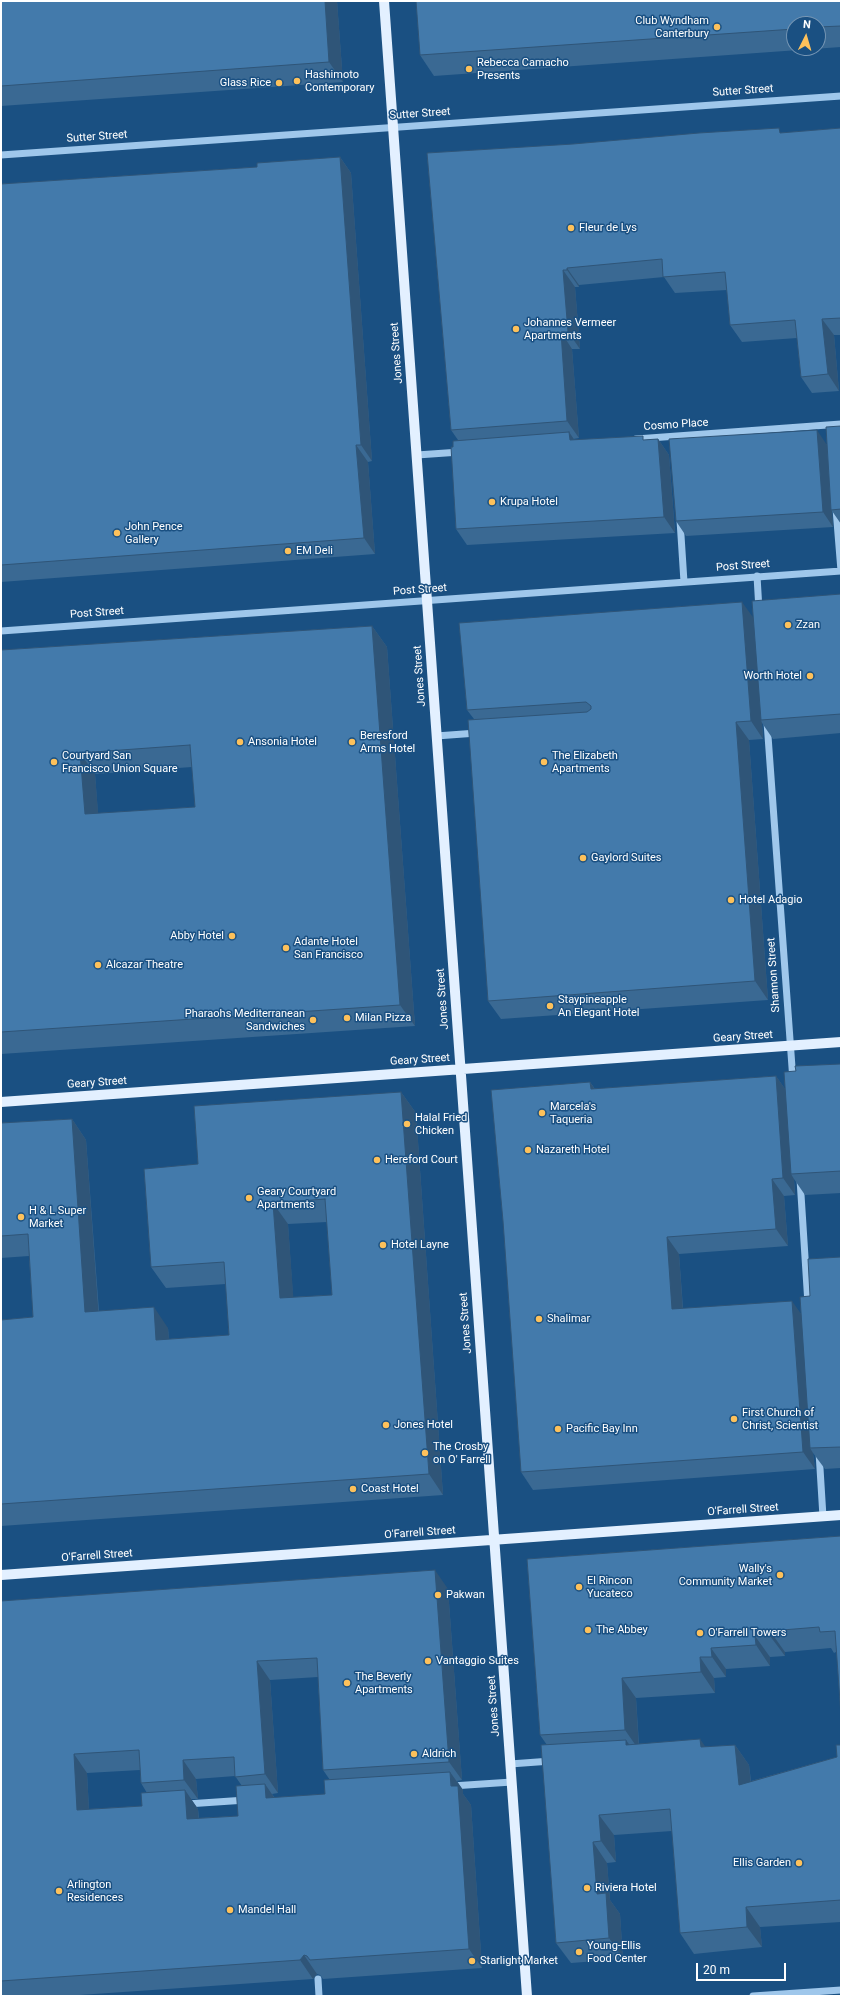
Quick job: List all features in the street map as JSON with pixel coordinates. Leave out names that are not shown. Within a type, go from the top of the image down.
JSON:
[{"type":"main road","name":"Jones Street","points":[[384,1],[527,1996]]},
{"type":"main road","name":"Geary Street","points":[[1,1102],[841,1042]]},
{"type":"main road","name":"O'Farrell Street","points":[[1,1575],[841,1515]]},
{"type":"street","name":"Sutter Street","points":[[1,155],[841,96]]},
{"type":"street","name":"Cosmo Place","points":[[626,440],[674,440],[831,429],[841,424]]},
{"type":"street","points":[[417,455],[471,451]]},
{"type":"street","points":[[836,500],[841,571]]},
{"type":"street","points":[[679,513],[684,582]]},
{"type":"street","name":"Post Street","points":[[1,631],[841,571]]},
{"type":"street","points":[[757,576],[760,620]]},
{"type":"street","name":"Shannon Street","points":[[766,714],[793,1090]]},
{"type":"street","points":[[436,736],[488,732]]},
{"type":"street","points":[[799,1169],[809,1312]]},
{"type":"street","points":[[818,1446],[823,1516]]},
{"type":"street","points":[[510,1764],[563,1760]]},
{"type":"street","points":[[447,1787],[512,1782]]},
{"type":"street","points":[[180,1805],[251,1800]]},
{"type":"street","points":[[318,1979],[319,1996]]},
{"type":"street","points":[[753,1996],[841,1990]]},
{"type":"building","points":[[1,1],[325,1],[329,62],[1,86]]},
{"type":"building","points":[[416,1],[841,1],[841,26],[826,27],[826,16],[786,16],[786,30],[420,55]]},
{"type":"building","points":[[779,128],[780,133],[841,128],[841,318],[822,319],[828,374],[801,377],[795,320],[730,325],[725,272],[663,277],[662,259],[567,268],[567,270],[563,270],[568,332],[561,332],[567,421],[451,430],[427,153],[573,144],[699,133]]},
{"type":"building","points":[[340,157],[361,445],[356,445],[364,538],[1,565],[1,184],[257,167],[257,163]]},
{"type":"building","points":[[841,426],[841,509],[831,510],[826,427]]},
{"type":"building","points":[[817,430],[823,512],[676,521],[669,439]]},
{"type":"building","points":[[569,432],[570,440],[643,436],[643,440],[658,439],[664,517],[456,529],[451,447],[453,447],[453,441]]},
{"type":"building","name":"Worth Hotel","points":[[841,594],[841,714],[761,720],[752,601]]},
{"type":"building","points":[[742,602],[751,721],[736,722],[755,981],[488,1001],[468,720],[587,712],[591,709],[591,706],[586,702],[467,710],[459,623]]},
{"type":"building","points":[[372,626],[400,1005],[1,1032],[1,650]],"holes":[[[190,745],[195,807],[85,814],[80,753]]]},
{"type":"building","points":[[841,1064],[841,1171],[791,1174],[784,1072],[796,1071],[795,1066]]},
{"type":"building","points":[[776,1076],[783,1178],[772,1179],[776,1229],[667,1237],[672,1309],[792,1301],[803,1452],[521,1472],[503,1221],[491,1090],[590,1082],[591,1089]]},
{"type":"building","points":[[401,1092],[429,1474],[1,1504],[1,1320],[33,1317],[28,1234],[1,1236],[1,1123],[72,1119],[85,1312],[154,1307],[156,1340],[229,1335],[224,1262],[151,1267],[144,1169],[198,1164],[194,1106]],"holes":[[[325,1199],[332,1295],[280,1298],[273,1203]]]},
{"type":"building","points":[[841,1257],[841,1447],[810,1448],[800,1297],[810,1296],[808,1259]]},
{"type":"building","points":[[841,1536],[841,1716],[835,1631],[820,1632],[819,1627],[770,1631],[770,1636],[755,1636],[756,1645],[711,1648],[712,1657],[700,1657],[701,1672],[622,1678],[625,1730],[540,1735],[527,1559]]},
{"type":"building","points":[[435,1570],[449,1762],[323,1770],[317,1658],[257,1661],[265,1774],[235,1777],[234,1757],[183,1760],[184,1780],[141,1783],[139,1750],[74,1754],[77,1810],[142,1806],[141,1793],[185,1790],[187,1819],[238,1816],[236,1786],[265,1784],[266,1798],[325,1794],[324,1780],[450,1772],[451,1786],[458,1786],[469,1949],[310,1960],[304,1955],[300,1960],[1,1981],[1,1601]]},
{"type":"building","points":[[700,1739],[701,1747],[735,1745],[739,1785],[837,1757],[836,1745],[841,1745],[841,1900],[746,1907],[747,1927],[680,1933],[670,1809],[599,1815],[601,1841],[593,1842],[597,1894],[606,1893],[609,1938],[556,1943],[541,1745],[626,1740],[626,1745]]},
{"type":"place","name":"Club Wyndham Canterbury","points":[[717,27]]},
{"type":"place","name":"Rebecca Camacho Presents","points":[[469,69]]},
{"type":"place","name":"Hashimoto Contemporary","points":[[297,81]]},
{"type":"place","name":"Glass Rice","points":[[279,83]]},
{"type":"place","name":"Fleur de Lys","points":[[571,228]]},
{"type":"place","name":"Johannes Vermeer Apartments","points":[[516,329]]},
{"type":"place","name":"Krupa Hotel","points":[[492,502]]},
{"type":"place","name":"John Pence Gallery","points":[[117,533]]},
{"type":"place","name":"EM Deli","points":[[288,551]]},
{"type":"place","name":"Zzan","points":[[788,625]]},
{"type":"place","name":"Worth Hotel","points":[[810,676]]},
{"type":"place","name":"Ansonia Hotel","points":[[240,742]]},
{"type":"place","name":"Beresford Arms Hotel","points":[[352,742]]},
{"type":"place","name":"Courtyard San Francisco Union Square","points":[[54,762]]},
{"type":"place","name":"The Elizabeth Apartments","points":[[544,762]]},
{"type":"place","name":"Gaylord Suites","points":[[583,858]]},
{"type":"place","name":"Hotel Adagio","points":[[731,900]]},
{"type":"place","name":"Abby Hotel","points":[[232,936]]},
{"type":"place","name":"Adante Hotel San Francisco","points":[[286,948]]},
{"type":"place","name":"Alcazar Theatre","points":[[98,965]]},
{"type":"place","name":"Staypineapple An Elegant Hotel","points":[[550,1006]]},
{"type":"place","name":"Milan Pizza","points":[[347,1018]]},
{"type":"place","name":"Pharaohs Mediterranean Sandwiches","points":[[313,1020]]},
{"type":"place","name":"Marcela's Taqueria","points":[[542,1113]]},
{"type":"place","name":"Halal Fried Chicken","points":[[407,1124]]},
{"type":"place","name":"Nazareth Hotel","points":[[528,1150]]},
{"type":"place","name":"Hereford Court","points":[[377,1160]]},
{"type":"place","name":"Geary Courtyard Apartments","points":[[249,1198]]},
{"type":"place","name":"H & L Super Market","points":[[21,1217]]},
{"type":"place","name":"Hotel Layne","points":[[383,1245]]},
{"type":"place","name":"Shalimar","points":[[539,1319]]},
{"type":"place","name":"First Church of Christ, Scientist","points":[[734,1419]]},
{"type":"place","name":"Jones Hotel","points":[[386,1425]]},
{"type":"place","name":"Pacific Bay Inn","points":[[558,1429]]},
{"type":"place","name":"The Crosby on O' Farrell","points":[[425,1453]]},
{"type":"place","name":"Coast Hotel","points":[[353,1489]]},
{"type":"place","name":"Wally's Community Market","points":[[780,1575]]},
{"type":"place","name":"El Rincon Yucateco","points":[[579,1587]]},
{"type":"place","name":"Pakwan","points":[[438,1595]]},
{"type":"place","name":"The Abbey","points":[[588,1630]]},
{"type":"place","name":"O'Farrell Towers","points":[[700,1633]]},
{"type":"place","name":"Vantaggio Suites","points":[[428,1661]]},
{"type":"place","name":"The Beverly Apartments","points":[[347,1683]]},
{"type":"place","name":"Aldrich","points":[[414,1754]]},
{"type":"place","name":"Ellis Garden","points":[[799,1863]]},
{"type":"place","name":"Riviera Hotel","points":[[587,1888]]},
{"type":"place","name":"Arlington Residences","points":[[59,1891]]},
{"type":"place","name":"Mandel Hall","points":[[230,1910]]},
{"type":"place","name":"Young-Ellis Food Center","points":[[579,1952]]},
{"type":"place","name":"Starlight Market","points":[[472,1961]]}]
